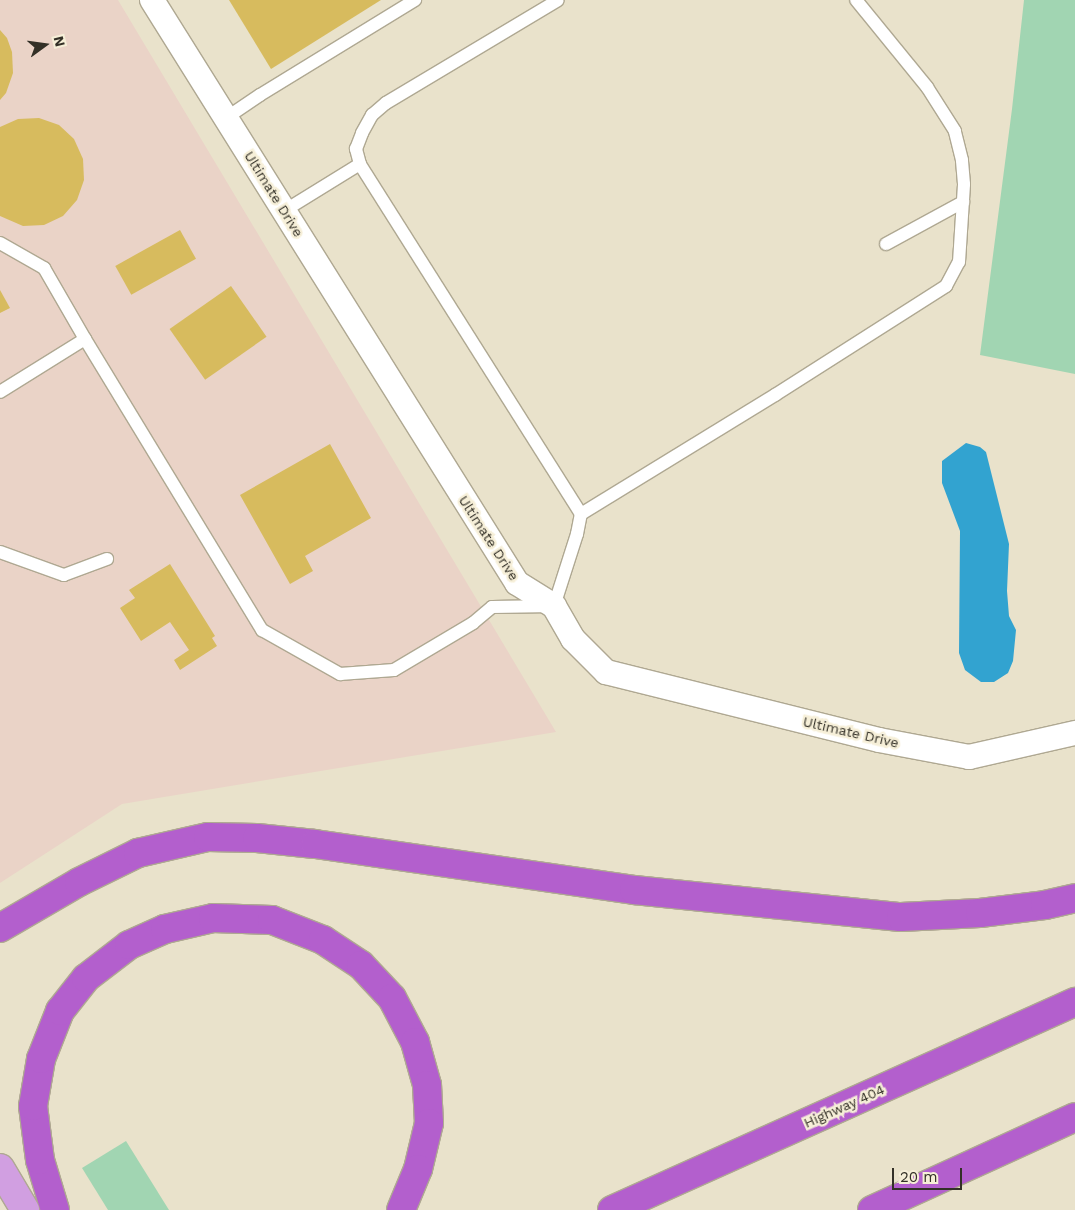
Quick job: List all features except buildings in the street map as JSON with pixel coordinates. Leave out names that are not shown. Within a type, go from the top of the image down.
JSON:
[{"type":"highway","points":[[0,928],[79,882],[138,854],[208,838],[257,838],[315,844],[634,890],[901,917],[980,913],[1045,905],[1075,898]]},
{"type":"highway","points":[[55,1210],[40,1160],[34,1106],[41,1059],[60,1011],[86,978],[130,945],[165,930],[213,918],[272,920],[323,940],[361,965],[392,998],[415,1042],[427,1085],[429,1123],[418,1169],[401,1210]]},
{"type":"highway","name":"Highway 404","points":[[612,1210],[1075,1002]]},
{"type":"highway","points":[[872,1210],[1075,1117]]},
{"type":"main road","points":[[0,1168],[25,1210]]},
{"type":"street","name":"Ultimate Drive","points":[[152,0],[517,584],[554,606],[572,639],[606,672],[879,740],[969,758],[1075,733]]},
{"type":"lane","points":[[226,118],[260,95],[415,0]]},
{"type":"lane","points":[[0,243],[44,268],[85,339],[262,630],[340,674],[394,670],[473,623],[492,607],[554,606],[577,534],[581,514],[360,164],[356,149],[362,132],[372,115],[386,103],[558,0]]},
{"type":"lane","points":[[581,514],[775,395],[946,286],[959,262],[963,202],[962,160],[955,131],[928,87],[856,0]]},
{"type":"lane","points":[[284,211],[360,164]]},
{"type":"lane","points":[[886,244],[963,202]]},
{"type":"lane","points":[[0,392],[85,339]]},
{"type":"lane","points":[[0,552],[64,575],[107,559]]},
{"type":"shaded area","points":[[0,0],[118,0],[556,732],[122,804],[0,883]]},
{"type":"green space","points":[[1024,0],[1075,0],[1075,374],[980,355]]},
{"type":"green space","points":[[126,1141],[169,1210],[108,1210],[82,1168]]},
{"type":"water","points":[[966,443],[980,447],[986,452],[1009,544],[1007,591],[1009,616],[1016,630],[1013,661],[1008,673],[994,682],[981,682],[965,670],[959,653],[960,531],[942,483],[942,461]]}]
